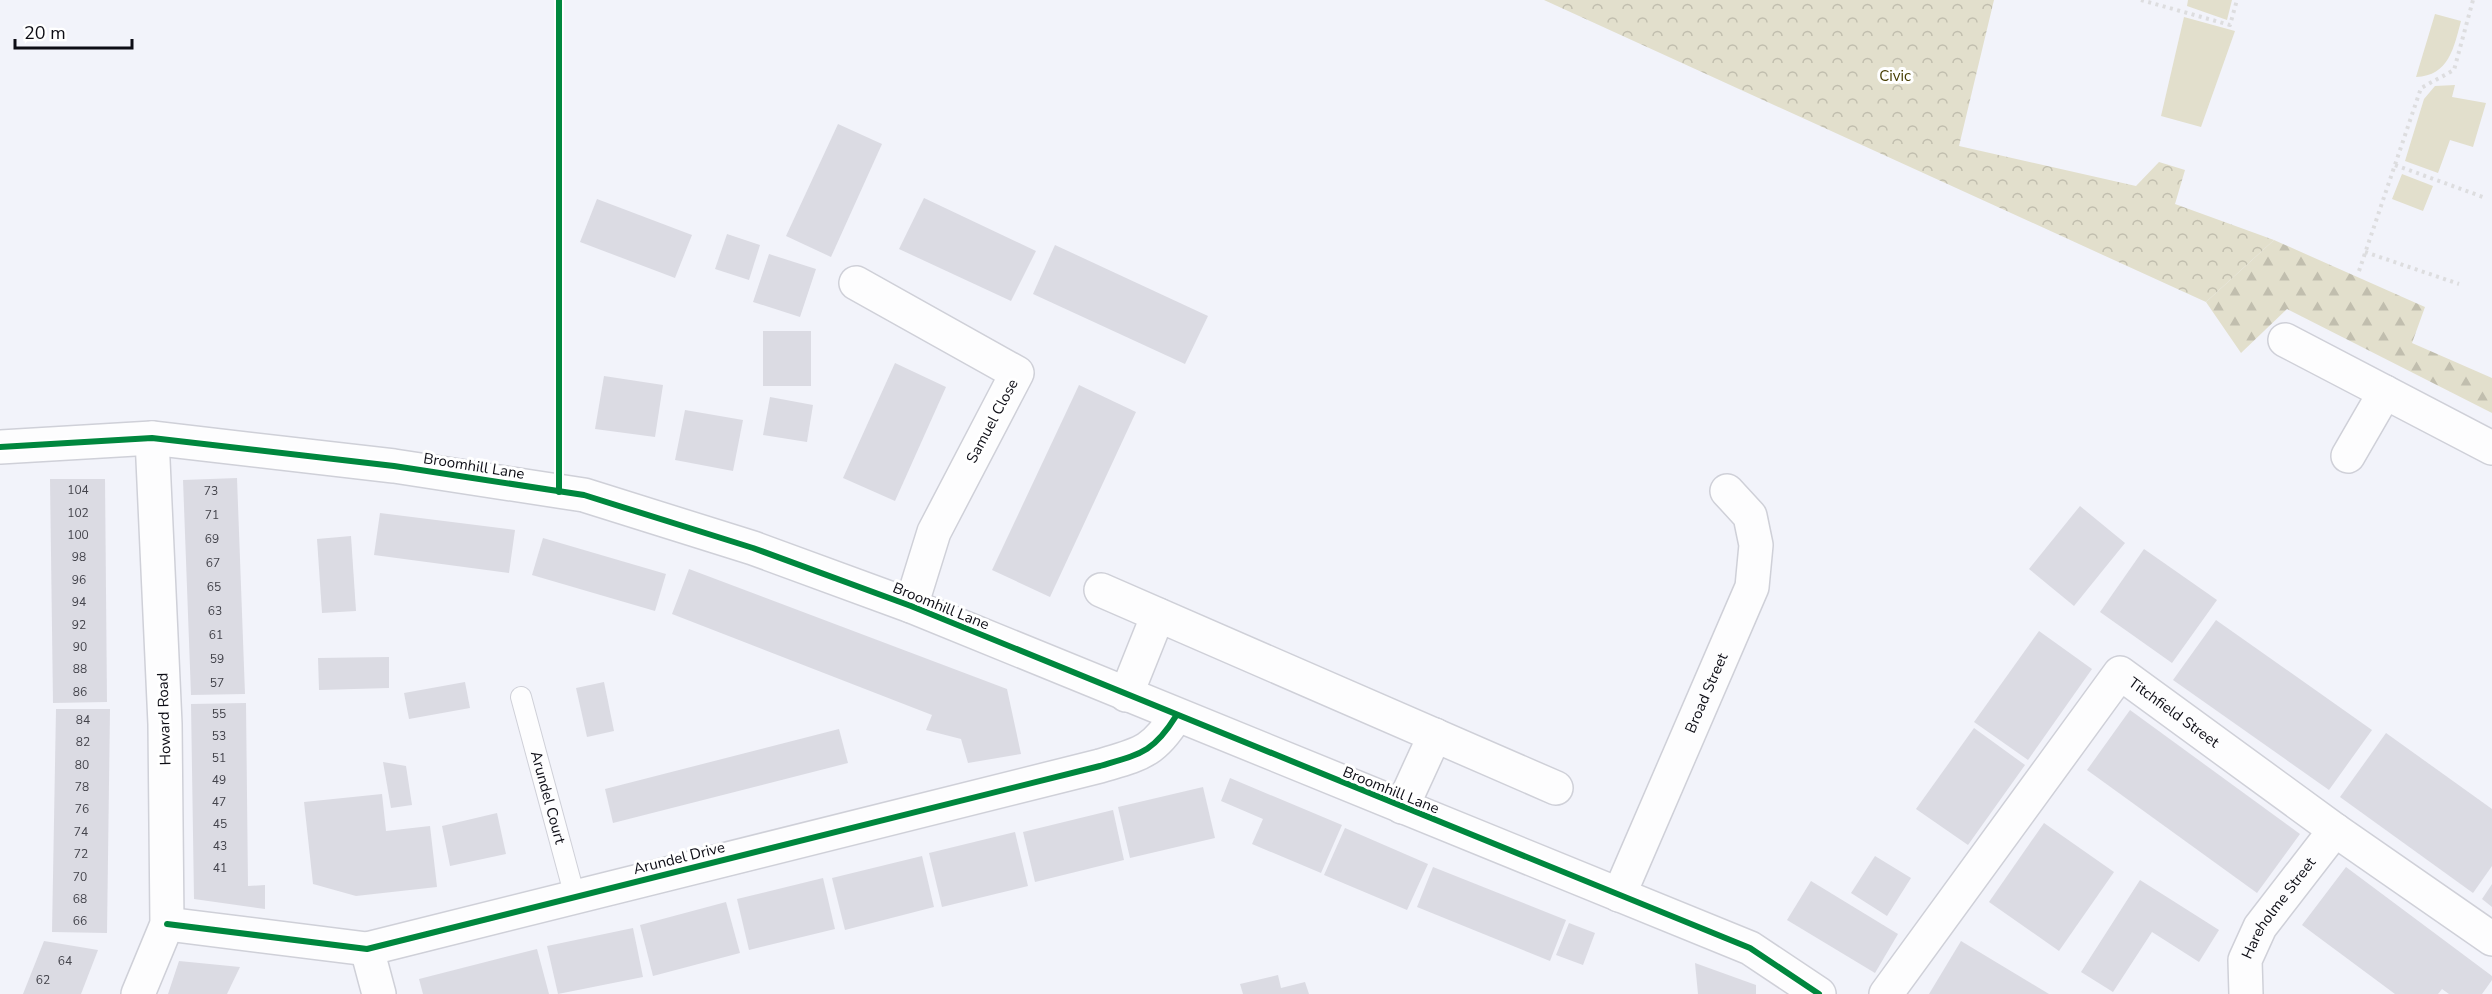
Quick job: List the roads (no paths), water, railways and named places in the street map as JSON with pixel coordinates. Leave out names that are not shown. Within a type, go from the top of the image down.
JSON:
[{"type":"street","name":"Samuel Close","points":[[856,283],[1017,373],[934,532],[911,606]]},
{"type":"street","points":[[2285,340],[2492,448]]},
{"type":"street","points":[[2348,456],[2385,392]]},
{"type":"street","name":"Broomhill Lane","points":[[0,447],[152,438],[394,466],[584,495],[753,548],[911,606],[1176,716],[1750,948],[1819,994]]},
{"type":"street","name":"Howard Road","points":[[138,994],[167,924],[165,724],[152,438]]},
{"type":"street","name":"Broad Street","points":[[1619,895],[1752,587],[1756,544],[1750,516],[1727,491]]},
{"type":"street","points":[[1101,590],[1556,788]]},
{"type":"street","points":[[1126,695],[1158,615]]},
{"type":"street","name":"Titchfield Street","points":[[1886,994],[2120,673],[2335,830],[2492,939]]},
{"type":"street","name":"Arundel Drive","points":[[167,924],[367,949],[1122,759],[1144,752],[1163,738],[1176,716]]},
{"type":"street","points":[[1402,807],[1435,735]]},
{"type":"street","name":"Hareholme Street","points":[[2246,994],[2246,960],[2260,927],[2335,830]]},
{"type":"street","points":[[367,949],[379,994]]},
{"type":"lane","name":"Arundel Court","points":[[521,697],[575,897]]},
{"type":"park label","name":"Civic","points":[[1895,76]]}]
